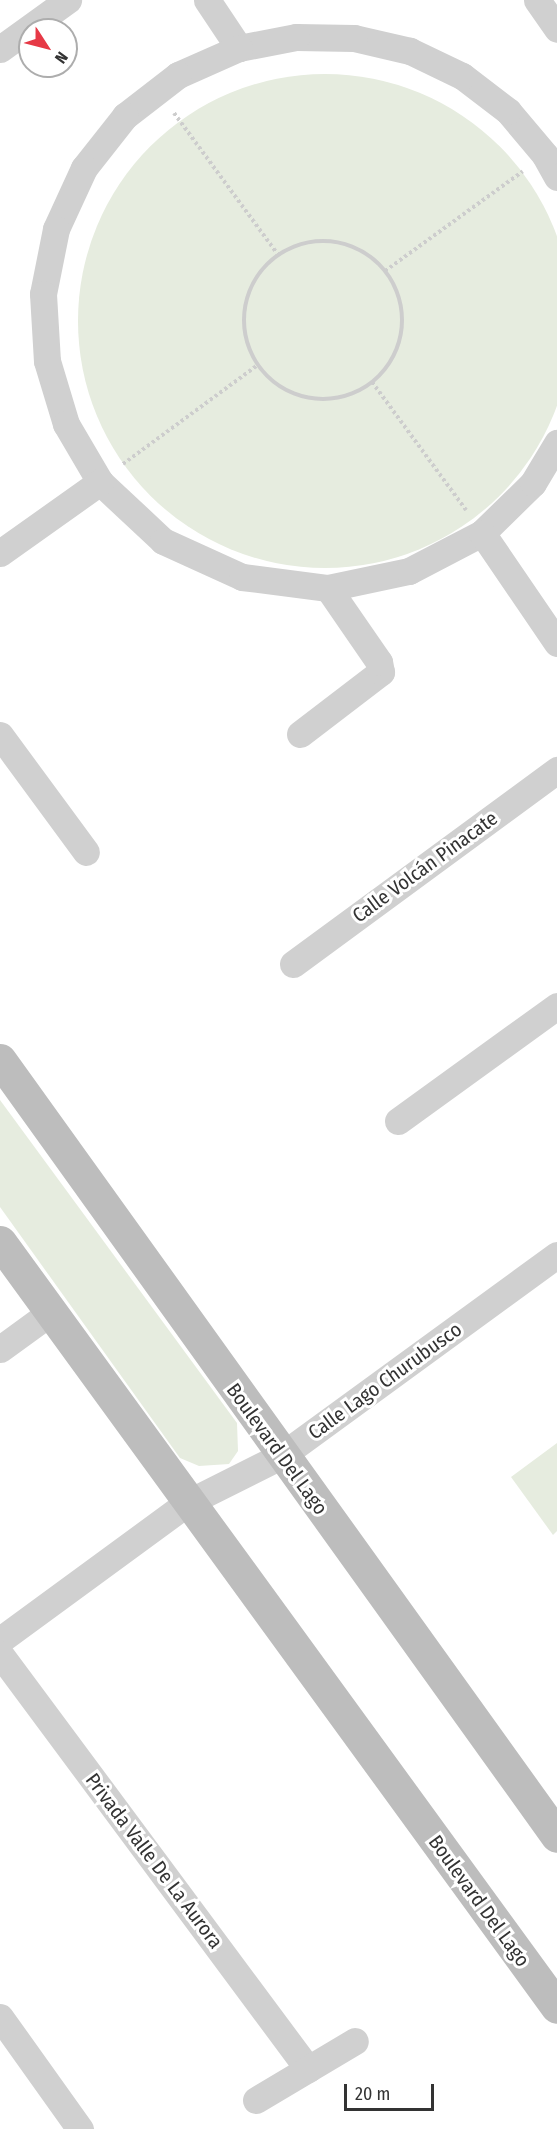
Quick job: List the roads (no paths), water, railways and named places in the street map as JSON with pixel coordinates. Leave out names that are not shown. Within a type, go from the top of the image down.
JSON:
[{"type":"street","points":[[0,49],[68,0]]},
{"type":"street","points":[[207,0],[239,48]]},
{"type":"street","points":[[537,0],[557,29]]},
{"type":"street","points":[[553,160],[508,111],[462,76],[410,51],[342,38],[296,37],[239,48],[178,75],[125,116],[84,168],[56,229],[43,294],[47,361],[63,414],[100,482],[163,541],[242,578],[328,588],[409,571],[482,532],[533,483],[557,444]]},
{"type":"street","points":[[0,553],[100,482]]},
{"type":"street","points":[[482,532],[557,643]]},
{"type":"street","points":[[300,734],[381,672],[379,662],[328,588]]},
{"type":"street","points":[[0,735],[86,852]]},
{"type":"street","name":"Calle Volcán Pinacate","points":[[293,964],[557,770]]},
{"type":"street","points":[[398,1121],[557,1006]]},
{"type":"street","name":"Boulevard Del Lago","points":[[0,1060],[281,1456],[557,1836]]},
{"type":"street","name":"Boulevard Del Lago","points":[[0,1242],[187,1503],[557,2007]]},
{"type":"street","name":"Calle Lago Churubusco","points":[[0,1640],[187,1503],[281,1456],[557,1254]]},
{"type":"street","points":[[0,1349],[51,1312]]},
{"type":"street","name":"Privada Valle De La Aurora","points":[[0,1654],[308,2069]]},
{"type":"street","points":[[0,2017],[80,2129]]},
{"type":"street","points":[[256,2100],[355,2041]]}]
